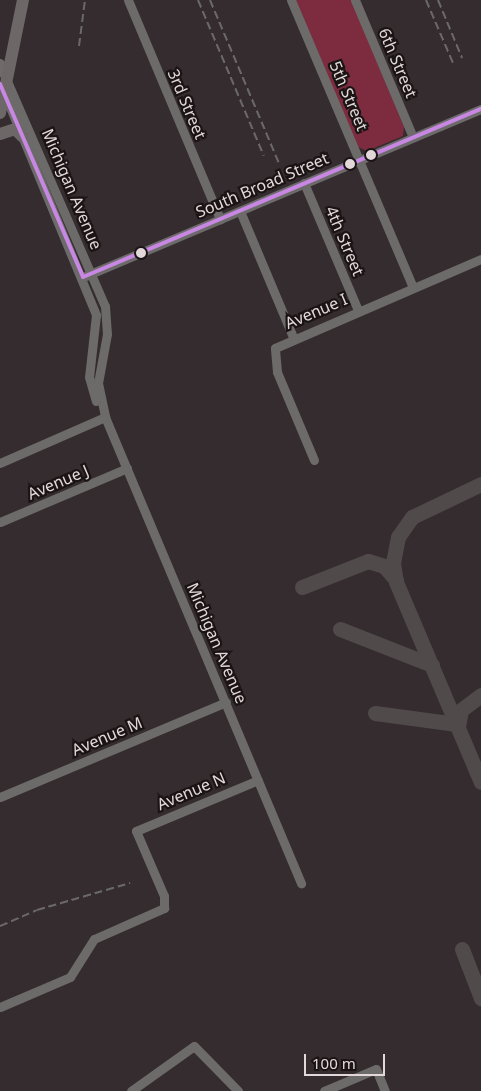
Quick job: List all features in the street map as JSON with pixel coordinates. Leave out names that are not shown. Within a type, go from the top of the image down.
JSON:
[{"type":"highway","points":[[0,112],[23,0]]},
{"type":"highway","points":[[0,134],[15,129],[26,135]]},
{"type":"main road","name":"Michigan Avenue","points":[[0,64],[4,87]]},
{"type":"street","name":"3rd Street","points":[[128,0],[220,219]]},
{"type":"street","name":"5th Street","points":[[292,0],[413,287]]},
{"type":"street","name":"6th Street","points":[[355,0],[413,137]]},
{"type":"street","name":"Michigan Avenue","points":[[4,87],[26,135],[40,176],[87,275]]},
{"type":"street","name":"Michigan Avenue","points":[[4,87],[26,135],[43,161],[108,325],[98,383],[105,416],[301,882]]},
{"type":"street","name":"South Broad Street","points":[[87,275],[413,137],[480,112]]},
{"type":"street","name":"4th Street","points":[[304,183],[358,310]]},
{"type":"street","points":[[240,211],[294,337]]},
{"type":"street","name":"Avenue I","points":[[314,460],[273,356],[278,345],[481,259]]},
{"type":"street","points":[[0,463],[105,416]]},
{"type":"street","name":"Avenue J","points":[[0,522],[127,468]]},
{"type":"street","name":"Avenue M","points":[[0,797],[226,702]]},
{"type":"street","name":"Avenue N","points":[[0,1007],[70,977],[94,939],[161,912],[164,896],[136,831],[258,780]]},
{"type":"street","points":[[131,1091],[194,1046],[238,1091]]},
{"type":"street","points":[[324,1091],[376,1069],[385,1091]]},
{"type":"shaded area","points":[[296,0],[351,0],[404,127],[403,136],[367,151],[358,147]]},
{"type":"taxiway","points":[[481,484],[412,517],[398,537],[393,563],[396,582],[481,782]]},
{"type":"taxiway","points":[[302,587],[368,561],[384,566],[396,580]]},
{"type":"taxiway","points":[[340,629],[432,665]]},
{"type":"taxiway","points":[[458,727],[461,710],[481,695]]},
{"type":"taxiway","points":[[375,713],[456,724]]},
{"type":"taxiway","points":[[462,949],[481,998]]},
{"type":"railway","points":[[79,46],[85,0]]},
{"type":"railway","points":[[198,0],[264,156]]},
{"type":"railway","points":[[210,0],[279,163]]},
{"type":"railway","points":[[426,0],[453,63]]},
{"type":"railway","points":[[438,0],[462,58]]},
{"type":"railway","points":[[0,926],[37,910],[130,883]]},
{"type":"transit line","points":[[0,84],[83,277],[481,109]]}]
